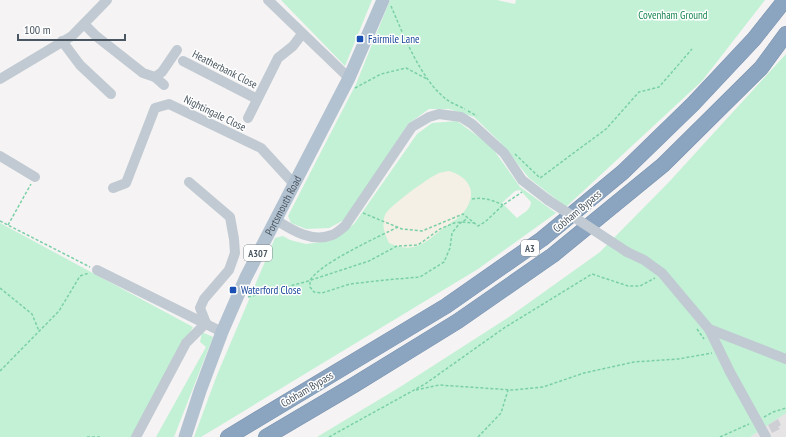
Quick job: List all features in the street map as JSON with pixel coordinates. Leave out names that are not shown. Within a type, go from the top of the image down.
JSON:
[{"type":"highway","name":"Cobham Bypass","points":[[228,437],[446,306],[542,239],[623,172],[682,114],[754,39],[785,0]]},
{"type":"highway","name":"Cobham Bypass","points":[[266,437],[458,321],[554,255],[664,165],[761,68],[786,34]]},
{"type":"main road","name":"Portsmouth Road","points":[[185,437],[222,332],[246,277],[349,78],[383,0]]},
{"type":"street","points":[[0,79],[72,36],[107,0]]},
{"type":"street","points":[[268,0],[349,78]]},
{"type":"street","points":[[84,24],[96,36],[143,73],[155,77],[164,85]]},
{"type":"street","name":"Nightingale Close","points":[[248,118],[278,58],[293,46],[302,34]]},
{"type":"street","points":[[62,41],[80,65],[111,94]]},
{"type":"street","points":[[155,77],[162,72],[177,50]]},
{"type":"street","name":"Heatherbank Close","points":[[183,61],[257,99]]},
{"type":"street","name":"Nightingale Close","points":[[113,188],[126,183],[155,108],[169,104],[261,148],[294,184]]},
{"type":"street","points":[[276,220],[299,234],[323,237],[333,234],[345,226],[412,127],[429,117],[439,114],[461,117],[472,124],[504,154],[522,180],[524,188],[548,200],[627,252],[644,260],[662,274],[708,329],[730,372],[762,427],[766,437]]},
{"type":"street","points":[[0,156],[35,177]]},
{"type":"street","points":[[189,182],[230,217],[234,239],[235,254],[229,270],[204,299],[200,308],[206,323]]},
{"type":"street","points":[[97,270],[222,332]]},
{"type":"street","points":[[136,437],[186,343],[196,340],[206,323]]},
{"type":"street","points":[[708,329],[786,359]]},
{"type":"path","points":[[388,0],[408,46],[428,80],[446,98],[479,118]]},
{"type":"path","points":[[512,151],[540,178],[606,129],[639,92],[659,87],[692,49]]},
{"type":"path","points":[[340,96],[381,74],[406,68],[428,80]]},
{"type":"path","points":[[8,225],[35,177]]},
{"type":"path","points":[[362,213],[398,227],[422,231],[463,214],[478,226],[485,222],[524,188]]},
{"type":"path","points":[[472,199],[491,199],[503,205]]},
{"type":"path","points":[[398,227],[362,244],[329,263],[310,281],[310,287],[314,292],[322,293],[350,284],[420,277],[444,262],[450,248],[452,233],[468,218]]},
{"type":"path","points":[[0,221],[80,263],[97,270]]},
{"type":"path","points":[[236,300],[310,281],[369,261],[397,246],[418,245],[440,229],[454,223],[475,223]]},
{"type":"path","points":[[0,371],[59,311],[80,276],[97,270]]},
{"type":"path","points":[[329,437],[425,384],[504,328],[592,274],[628,286],[640,286],[662,274]]},
{"type":"path","points":[[0,288],[32,314],[39,331]]},
{"type":"path","points":[[414,390],[438,385],[508,390],[543,387],[584,373],[634,362],[678,359],[705,355],[719,351]]},
{"type":"path","points":[[478,437],[501,412],[508,390]]},
{"type":"path","points":[[87,437],[102,437]]},
{"type":"shaded area","points":[[786,413],[786,437],[750,437]]},
{"type":"green space","points":[[281,0],[372,0],[345,66]]},
{"type":"green space","name":"Covenham Ground","points":[[390,0],[497,0],[515,4],[516,0],[765,0],[702,81],[566,207],[529,178],[500,142],[474,117],[449,109],[429,109],[408,124],[346,219],[329,228],[306,229],[291,223],[288,216],[356,84]]},
{"type":"green space","points":[[786,54],[786,413],[750,437],[317,437],[400,387],[509,317],[600,252],[669,182]]},
{"type":"green space","points":[[457,121],[491,146],[520,187],[556,213],[478,269],[201,437],[194,437],[217,375],[275,238],[283,236],[290,240],[306,244],[329,241],[354,224],[417,134],[432,123]],"holes":[[[520,190],[531,202],[528,209],[517,218],[502,203],[515,191]]]},
{"type":"green space","points":[[0,223],[193,327],[135,432],[135,437],[0,437]]},
{"type":"green space","points":[[202,332],[213,337],[174,437],[156,437],[206,347],[200,342]]},
{"type":"sand","points":[[449,171],[462,177],[470,187],[471,199],[463,213],[424,243],[407,248],[389,243],[383,226],[385,215],[388,211],[425,181],[438,173]]},
{"type":"building","points":[[778,419],[781,425],[778,427],[780,429],[772,433],[768,425]]},
{"type":"place","name":"Fairmile Lane","points":[[360,39]]},
{"type":"place","name":"Waterford Close","points":[[233,290]]}]
